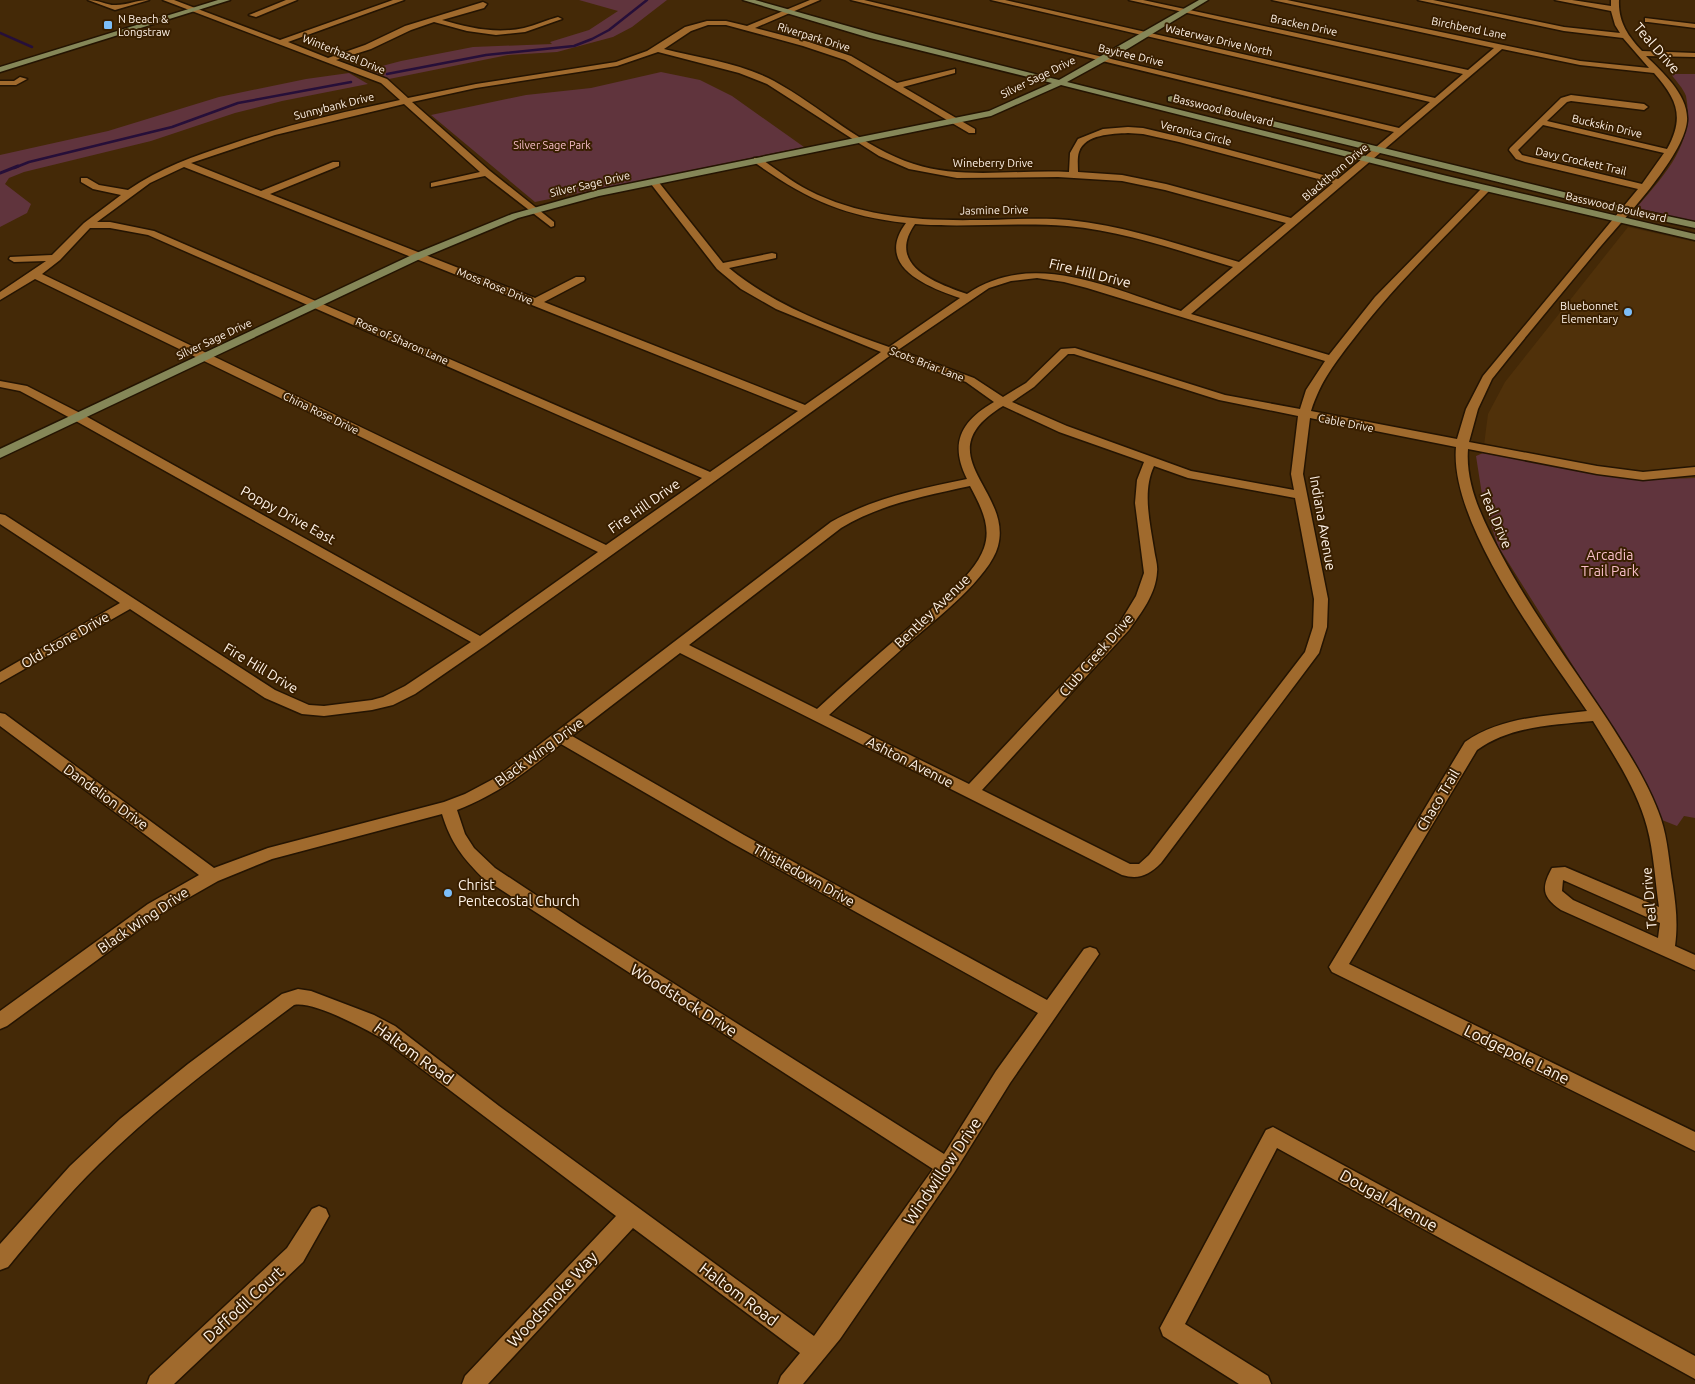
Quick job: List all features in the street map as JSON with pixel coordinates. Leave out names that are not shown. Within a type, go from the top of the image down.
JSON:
[{"type":"main road","points":[[0,61],[202,0]]},
{"type":"main road","points":[[0,70],[226,0]]},
{"type":"main road","name":"Basswood Boulevard","points":[[747,0],[873,36],[1062,78],[1486,189],[1621,215],[1695,225]]},
{"type":"main road","points":[[777,0],[870,25]]},
{"type":"main road","name":"Silver Sage Drive","points":[[0,454],[418,256],[493,224],[598,193],[992,113],[1020,102],[1062,78],[1074,76],[1204,0]]},
{"type":"main road","points":[[1074,76],[1090,79]]},
{"type":"main road","name":"Basswood Boulevard","points":[[1161,96],[1378,150],[1621,215],[1695,237]]},
{"type":"street","points":[[92,0],[115,8],[145,0]]},
{"type":"street","name":"Winterhazel Drive","points":[[167,0],[384,81],[408,100],[487,172],[551,224]]},
{"type":"street","points":[[253,14],[292,0]]},
{"type":"street","points":[[281,42],[400,0]]},
{"type":"street","points":[[747,29],[816,0]]},
{"type":"street","name":"Baytree Drive","points":[[855,0],[1402,131]]},
{"type":"street","name":"Waterway Drive North","points":[[995,0],[1438,101]]},
{"type":"street","name":"Bracken Drive","points":[[1133,0],[1470,73]]},
{"type":"street","name":"Birchbend Lane","points":[[1276,0],[1606,67],[1658,71]]},
{"type":"street","points":[[1422,0],[1564,28],[1627,36]]},
{"type":"street","points":[[1559,0],[1614,5]]},
{"type":"street","points":[[329,60],[368,47],[408,28],[480,2]]},
{"type":"street","name":"Teal Drive","points":[[1614,5],[1616,22],[1670,85],[1681,108],[1682,127],[1670,152],[1643,187],[1487,378],[1477,395],[1468,418],[1462,464],[1470,503],[1491,549],[1524,609],[1597,715],[1634,776],[1650,810],[1657,830],[1669,919],[1666,950]]},
{"type":"street","points":[[434,20],[472,31],[492,34],[527,30],[558,19]]},
{"type":"street","points":[[1648,20],[1695,26]]},
{"type":"street","name":"Riverpark Drive","points":[[711,22],[747,29],[831,52],[867,68],[972,131]]},
{"type":"street","name":"Sunnybank Drive","points":[[0,297],[35,275],[56,258],[87,225],[128,193],[183,163],[272,133],[408,100],[483,85],[602,67],[633,59],[656,49],[688,28],[711,22]]},
{"type":"street","name":"Blackthorn Drive","points":[[1183,315],[1501,46]]},
{"type":"street","name":"Wineberry Drive","points":[[656,49],[742,71],[770,82],[882,154],[923,170],[957,175],[1073,175],[1122,178],[1149,183],[1293,222]]},
{"type":"street","points":[[1641,53],[1695,55]]},
{"type":"street","points":[[897,86],[952,71]]},
{"type":"street","points":[[1540,122],[1564,100],[1571,98],[1644,107]]},
{"type":"street","name":"Buckskin Drive","points":[[1540,122],[1670,152]]},
{"type":"street","name":"Davy Crockett Trail","points":[[1540,122],[1516,145],[1513,150],[1516,155],[1528,160],[1643,187]]},
{"type":"street","name":"Veronica Circle","points":[[1073,175],[1074,153],[1081,141],[1103,132],[1128,130],[1143,131],[1181,140],[1340,182]]},
{"type":"street","name":"Jasmine Drive","points":[[757,160],[799,189],[820,199],[870,214],[912,221],[948,223],[1044,222],[1088,226],[1148,240],[1240,266]]},
{"type":"street","name":"Moss Rose Drive","points":[[183,163],[807,410]]},
{"type":"street","points":[[261,194],[336,164]]},
{"type":"street","points":[[434,185],[487,172]]},
{"type":"street","points":[[84,180],[96,187],[128,193]]},
{"type":"street","name":"Scots Briar Lane","points":[[654,182],[721,267],[745,287],[780,307],[856,339],[970,380],[1003,402],[1063,429],[1198,476],[1300,495]]},
{"type":"street","name":"Indiana Avenue","points":[[1143,870],[1155,859],[1172,838],[1312,653],[1320,627],[1321,599],[1297,474],[1304,415],[1312,390],[1379,298],[1486,189]]},
{"type":"street","points":[[912,221],[902,234],[900,250],[902,259],[908,267],[930,282],[969,298]]},
{"type":"street","name":"Rose of Sharon Lane","points":[[87,225],[110,225],[151,233],[711,477]]},
{"type":"street","points":[[721,267],[772,256]]},
{"type":"street","points":[[14,259],[56,258]]},
{"type":"street","name":"China Rose Drive","points":[[35,275],[607,551]]},
{"type":"street","name":"Fire Hill Drive","points":[[0,518],[270,694],[307,710],[324,711],[372,705],[388,701],[410,690],[481,642],[891,350],[998,281],[1037,275],[1079,283],[1332,360]]},
{"type":"street","points":[[536,302],[580,279]]},
{"type":"street","name":"Cable Drive","points":[[1018,393],[1048,369],[1060,354],[1068,350],[1223,398],[1304,415],[1598,470],[1643,476],[1695,471]]},
{"type":"street","name":"Poppy Drive East","points":[[0,384],[23,388],[78,417],[481,642]]},
{"type":"street","name":"Bentley Avenue","points":[[818,716],[961,587],[984,559],[991,547],[994,534],[992,517],[973,482],[963,455],[966,435],[982,415],[1018,393]]},
{"type":"street","name":"Club Creek Drive","points":[[970,792],[1124,627],[1138,608],[1151,574],[1146,548],[1142,484],[1145,468],[1151,460]]},
{"type":"street","name":"Black Wing Drive","points":[[0,1021],[154,909],[212,876],[268,854],[448,807],[471,798],[503,781],[836,525],[853,514],[896,498],[973,482]]},
{"type":"street","name":"Old Stone Drive","points":[[0,678],[130,603]]},
{"type":"street","name":"Ashton Avenue","points":[[678,646],[1128,870],[1143,870]]},
{"type":"street","name":"Chaco Trail","points":[[1338,967],[1471,746],[1479,738],[1511,727],[1597,715]]},
{"type":"street","name":"Dandelion Drive","points":[[0,718],[212,876]]},
{"type":"street","name":"Thistledown Drive","points":[[561,737],[738,839],[1050,1010]]},
{"type":"street","name":"Woodstock Drive","points":[[448,807],[457,835],[468,852],[489,873],[575,930],[947,1167]]},
{"type":"street","points":[[1669,919],[1565,873],[1558,873],[1553,883],[1552,892],[1562,902],[1695,963]]},
{"type":"street","name":"Windwillow Drive","points":[[789,1384],[832,1332],[947,1167],[1003,1078],[1090,954]]},
{"type":"street","name":"Lodgepole Lane","points":[[1338,967],[1695,1142]]},
{"type":"street","name":"Haltom Road","points":[[0,1260],[104,1146],[168,1091],[237,1037],[289,1000],[298,997],[311,999],[367,1020],[388,1032],[492,1112],[816,1351]]},
{"type":"street","name":"Dougal Avenue","points":[[1260,1384],[1171,1328],[1273,1136],[1695,1368]]},
{"type":"street","name":"Woodsmoke Way","points":[[473,1384],[632,1214]]},
{"type":"street","name":"Daffodil Court","points":[[158,1384],[295,1255],[319,1216]]},
{"type":"shaded area","name":"Bluebonnet Elementary","points":[[1628,227],[1695,242],[1695,478],[1635,480],[1483,453],[1488,414],[1505,382]]},
{"type":"green space","points":[[579,0],[667,0],[632,27],[613,37],[557,52],[508,55],[389,79],[367,70],[401,61],[473,47],[552,44],[550,42],[589,30],[618,11]]},
{"type":"green space","name":"Silver Sage Park","points":[[661,72],[700,80],[732,96],[804,147],[535,202],[431,115],[526,95],[591,88]]},
{"type":"green space","points":[[349,73],[368,84],[282,101],[235,113],[151,141],[24,172],[9,178],[5,184],[31,204],[27,213],[0,227],[0,155],[108,131],[219,97],[306,79]]},
{"type":"green space","points":[[1671,74],[1695,74],[1695,221],[1646,212],[1638,206],[1659,182],[1676,156],[1686,128],[1688,113],[1686,96]]},
{"type":"green space","name":"Arcadia Trail Park","points":[[1483,453],[1635,480],[1695,478],[1695,818],[1684,816],[1677,826],[1662,820],[1636,766],[1498,546],[1483,501],[1476,456]]},
{"type":"waterway","points":[[387,74],[486,55],[574,46],[609,30],[647,0]]},
{"type":"waterway","points":[[0,33],[32,47]]},
{"type":"waterway","points":[[14,168],[29,162],[172,127],[238,103],[351,82]]},
{"type":"waterway","points":[[0,173],[18,166]]},
{"type":"place","name":"N Beach & Longstraw","points":[[108,25]]},
{"type":"place","name":"Bluebonnet Elementary","points":[[1628,312]]},
{"type":"place","name":"Christ Pentecostal Church","points":[[448,893]]}]
